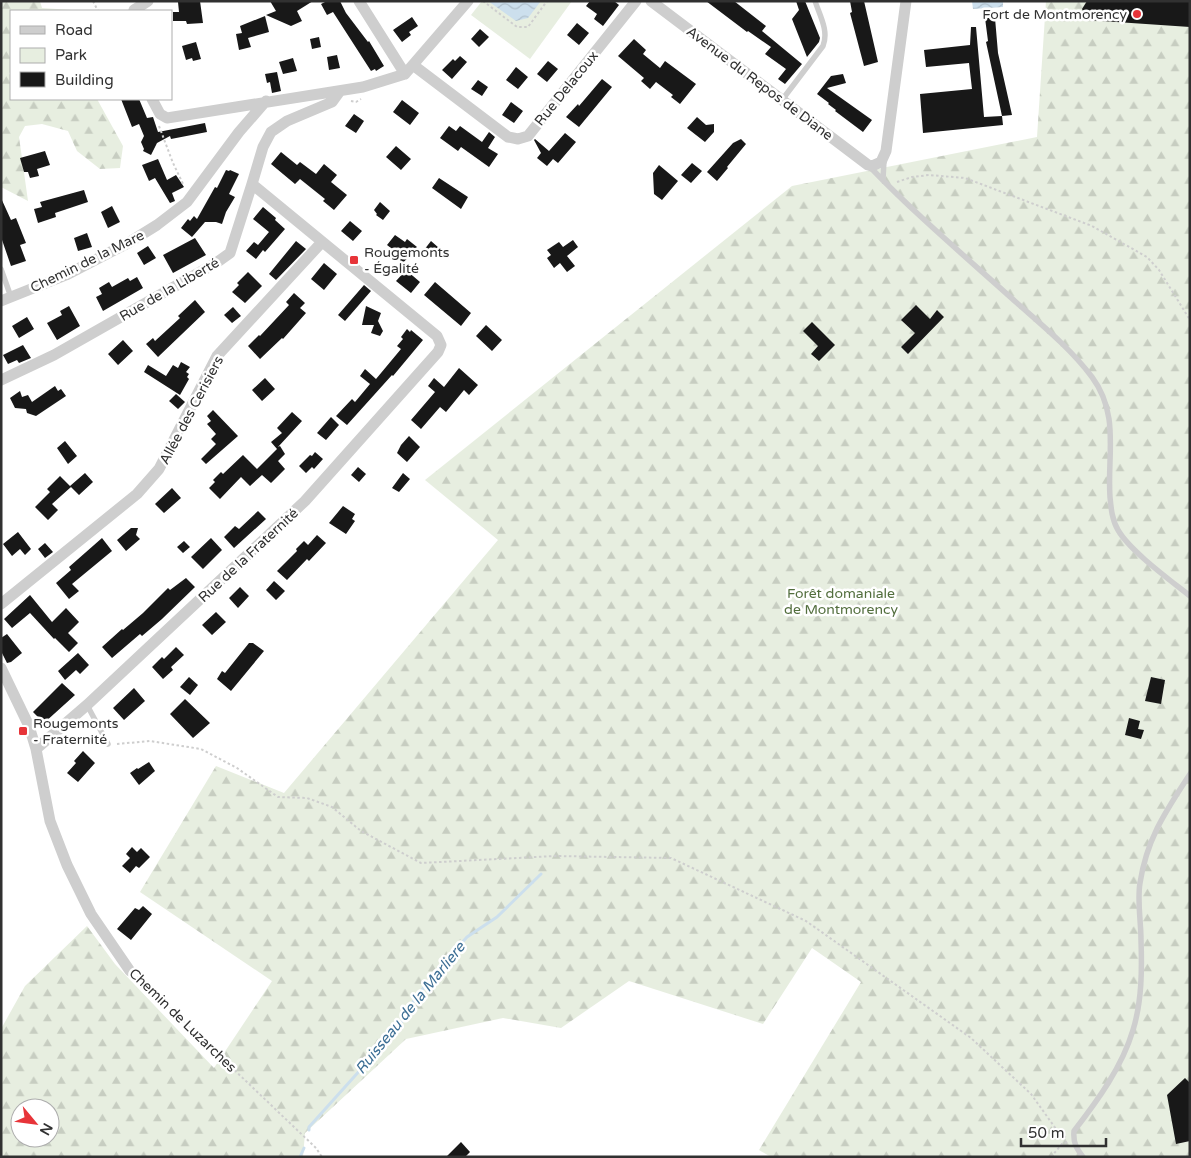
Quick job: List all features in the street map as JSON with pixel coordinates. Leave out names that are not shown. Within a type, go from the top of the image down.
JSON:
[{"type":"street","points":[[134,7],[148,1]]},
{"type":"street","points":[[358,1],[405,74]]},
{"type":"street","points":[[153,100],[160,114],[167,118],[364,87],[405,74],[468,1]]},
{"type":"street","name":"Rue Delacoux","points":[[412,64],[508,136],[518,139],[528,136],[636,1]]},
{"type":"street","name":"Avenue du Repos de Diane","points":[[651,1],[868,165]]},
{"type":"street","points":[[868,165],[878,165],[884,157],[906,1]]},
{"type":"street","name":"Rue de la Liberté","points":[[1,380],[54,355],[230,253],[263,147],[271,132],[287,120],[332,102],[340,91]]},
{"type":"street","name":"Chemin de la Mare","points":[[6,299],[66,274],[128,243],[157,225],[187,202],[239,132],[266,101]]},
{"type":"street","points":[[252,184],[322,242]]},
{"type":"street","name":"Rue de la Fraternité","points":[[36,749],[87,705],[305,501],[438,352],[441,345],[437,336],[322,242]]},
{"type":"street","name":"Allée des Cerisiers","points":[[1,604],[138,494],[159,469],[218,356],[322,242]]},
{"type":"street","name":"Chemin de Luzarches","points":[[1,668],[29,726],[36,749],[50,821],[67,865],[91,914],[130,971]]},
{"type":"lane","points":[[782,100],[823,46],[826,38],[826,32],[815,1]]},
{"type":"lane","points":[[884,157],[885,183]]},
{"type":"lane","points":[[868,165],[885,183],[1066,347],[1093,378],[1104,398],[1109,414],[1111,431],[1110,488],[1114,522],[1117,530],[1128,543],[1190,596]]},
{"type":"lane","points":[[1,269],[6,299]]},
{"type":"lane","points":[[87,705],[108,744]]},
{"type":"lane","points":[[1083,1157],[1076,1148],[1073,1139],[1074,1131],[1107,1085],[1118,1066],[1133,1031],[1139,1006],[1142,962],[1140,885],[1144,862],[1154,831],[1190,774]]},
{"type":"path","points":[[483,1],[517,28],[528,27],[547,1]]},
{"type":"path","points":[[160,114],[158,122],[162,138],[178,174],[192,195]]},
{"type":"path","points":[[885,183],[928,175],[965,178],[1092,226],[1147,257],[1159,270],[1190,320]]},
{"type":"path","points":[[108,744],[150,741],[200,749],[238,768],[278,797],[307,798],[332,807],[361,831],[421,863],[555,856],[671,858],[806,921],[971,1038],[1031,1094],[1061,1136],[1073,1139]]},
{"type":"path","name":"Chemin de Luzarches","points":[[130,971],[316,1148],[322,1157]]},
{"type":"path","points":[[1050,1157],[1062,1144],[1073,1139]]},
{"type":"green space","points":[[1,1],[40,1],[42,8],[72,10],[10,10],[10,100],[98,100],[123,146],[120,168],[100,169],[77,151],[68,131],[42,124],[25,126],[19,137],[28,201],[1,187]]},
{"type":"green space","points":[[482,1],[572,1],[530,59],[471,15]]},
{"type":"green space","name":"Forêt domaniale de Montmorency","points":[[1046,1],[1190,1],[1190,1157],[771,1157],[759,1150],[861,982],[812,948],[763,1024],[629,981],[561,1028],[503,1018],[406,1039],[305,1133],[303,1157],[1,1157],[1,1029],[25,986],[87,926],[115,964],[214,1068],[272,981],[140,892],[216,766],[284,793],[498,540],[425,480],[792,186],[1037,137]]},
{"type":"water","points":[[488,1],[541,1],[528,18],[516,21]]},
{"type":"water","points":[[972,1],[1003,1],[1003,7],[973,9]]},
{"type":"building","points":[[200,1],[203,23],[187,24],[186,21],[173,21],[173,12],[179,12],[178,2]]},
{"type":"building","points":[[270,1],[313,1],[297,11],[302,21],[291,26],[266,15],[276,11]]},
{"type":"building","points":[[327,1],[340,1],[346,13],[369,41],[384,66],[376,71],[375,69],[371,71],[333,12],[327,15],[321,4]]},
{"type":"building","points":[[590,1],[614,1],[619,5],[603,26],[594,19],[597,14],[586,6]]},
{"type":"building","points":[[706,1],[734,1],[766,26],[762,31],[802,64],[785,84],[778,79],[786,69],[765,54],[771,47],[747,32]]},
{"type":"building","points":[[796,1],[805,1],[820,38],[807,57],[792,19],[799,10]]},
{"type":"building","points":[[850,1],[864,1],[878,62],[864,66],[850,13],[852,12]]},
{"type":"building","name":"Fort de Montmorency","points":[[1087,1],[1190,1],[1190,27],[1087,20],[1082,9]]},
{"type":"building","points":[[265,16],[269,32],[248,38],[251,47],[239,50],[236,34],[242,33],[240,26]]},
{"type":"building","points":[[412,17],[418,26],[409,32],[411,35],[402,42],[393,30]]},
{"type":"building","points":[[985,18],[995,18],[998,53],[1012,115],[1002,116],[986,42],[988,41]]},
{"type":"building","points":[[577,23],[589,33],[579,45],[567,35]]},
{"type":"building","points":[[971,27],[976,27],[984,117],[1002,116],[1003,125],[923,133],[920,94],[972,89],[969,63],[926,67],[924,50],[970,45]]},
{"type":"building","points":[[480,29],[489,37],[479,47],[471,39]]},
{"type":"building","points":[[319,37],[321,47],[312,49],[310,39]]},
{"type":"building","points":[[634,39],[646,50],[643,54],[660,68],[665,61],[696,84],[680,104],[671,97],[673,95],[656,82],[650,89],[641,81],[644,78],[618,56]]},
{"type":"building","points":[[196,42],[201,59],[193,61],[192,58],[186,60],[182,46]]},
{"type":"building","points":[[337,55],[340,68],[329,70],[327,57]]},
{"type":"building","points":[[460,56],[467,62],[452,79],[442,70],[453,59],[455,61]]},
{"type":"building","points":[[293,58],[297,71],[283,74],[279,62]]},
{"type":"building","points":[[548,61],[558,69],[547,82],[537,74]]},
{"type":"building","points":[[516,67],[528,77],[518,89],[506,80]]},
{"type":"building","points":[[277,72],[281,91],[272,93],[270,82],[267,83],[265,74]]},
{"type":"building","points":[[843,74],[846,83],[827,88],[872,120],[863,132],[835,111],[829,103],[817,94],[831,76]]},
{"type":"building","points":[[602,79],[612,87],[579,127],[566,117],[578,104],[579,106]]},
{"type":"building","points":[[478,80],[488,87],[482,96],[471,89]]},
{"type":"building","points":[[121,100],[139,100],[147,118],[153,117],[158,132],[205,123],[207,132],[171,139],[170,136],[157,143],[151,155],[143,151],[141,142],[144,136],[139,124],[132,127]]},
{"type":"building","points":[[402,100],[419,113],[410,125],[393,112]]},
{"type":"building","points":[[511,102],[523,111],[514,123],[502,115]]},
{"type":"building","points":[[354,114],[364,121],[356,133],[345,126]]},
{"type":"building","points":[[697,117],[706,125],[714,124],[714,132],[705,142],[687,128]]},
{"type":"building","points":[[449,126],[456,131],[460,126],[482,142],[489,132],[495,137],[488,148],[498,154],[489,167],[461,147],[458,151],[440,138]]},
{"type":"building","points":[[565,133],[576,142],[558,163],[553,159],[547,166],[537,158],[541,153],[534,140],[549,151]]},
{"type":"building","points":[[741,139],[746,144],[717,181],[707,172],[733,143]]},
{"type":"building","points":[[396,146],[411,159],[401,170],[386,157]]},
{"type":"building","points":[[45,151],[50,165],[37,169],[39,176],[30,178],[28,172],[24,172],[20,158]]},
{"type":"building","points":[[281,152],[297,165],[300,162],[316,174],[324,164],[337,175],[331,182],[347,195],[334,210],[323,201],[325,199],[300,179],[295,184],[271,164]]},
{"type":"building","points":[[158,159],[167,180],[176,175],[184,187],[172,193],[175,201],[170,203],[155,178],[149,181],[142,165]]},
{"type":"building","points":[[692,163],[702,171],[691,183],[681,175]]},
{"type":"building","points":[[659,165],[678,181],[662,200],[654,194],[653,173]]},
{"type":"building","points":[[226,170],[239,174],[229,194],[235,197],[226,212],[222,224],[205,222],[192,237],[181,228],[188,219],[190,221],[194,216],[197,219]]},
{"type":"building","points":[[439,178],[468,197],[461,209],[432,188]]},
{"type":"building","points":[[84,190],[88,202],[55,213],[56,217],[38,223],[34,209],[42,207],[40,202]]},
{"type":"building","points":[[1,198],[11,220],[16,218],[26,243],[20,245],[26,261],[11,266],[1,237]]},
{"type":"building","points":[[380,202],[390,211],[383,220],[376,215],[374,210]]},
{"type":"building","points":[[112,206],[120,222],[108,228],[101,212]]},
{"type":"building","points":[[263,207],[285,229],[265,252],[263,250],[256,259],[246,251],[254,242],[258,245],[269,232],[253,219]]},
{"type":"building","points":[[350,221],[362,231],[353,241],[341,231]]},
{"type":"building","points":[[87,233],[92,247],[78,251],[74,238]]},
{"type":"building","points":[[395,235],[405,242],[407,239],[417,247],[403,263],[394,255],[396,252],[387,245]]},
{"type":"building","points":[[195,238],[206,255],[173,273],[163,255]]},
{"type":"building","points":[[573,240],[578,247],[567,256],[575,266],[567,272],[560,263],[554,268],[547,258],[551,255],[547,250],[559,242],[563,247]]},
{"type":"building","points":[[296,241],[306,249],[276,280],[269,274]]},
{"type":"building","points":[[431,241],[439,248],[433,256],[424,250]]},
{"type":"building","points":[[148,246],[156,258],[144,265],[137,253]]},
{"type":"building","points":[[324,263],[337,274],[324,290],[311,279]]},
{"type":"building","points":[[406,270],[420,282],[411,293],[396,281]]},
{"type":"building","points":[[248,272],[262,286],[245,303],[232,292],[239,285],[237,283]]},
{"type":"building","points":[[137,277],[143,288],[103,311],[96,297],[102,294],[99,288],[109,282],[112,287],[128,278],[130,281]]},
{"type":"building","points":[[435,282],[471,313],[461,326],[424,295]]},
{"type":"building","points":[[364,285],[371,291],[345,321],[338,315]]},
{"type":"building","points":[[294,293],[305,303],[300,308],[306,313],[283,339],[260,359],[248,346],[289,305],[286,302]]},
{"type":"building","points":[[195,300],[205,312],[158,357],[146,344],[153,338],[155,341],[180,318],[178,316]]},
{"type":"building","points":[[916,305],[930,319],[937,310],[944,317],[908,354],[901,347],[915,333],[901,320]]},
{"type":"building","points":[[69,306],[80,326],[57,340],[47,323],[62,315],[60,311]]},
{"type":"building","points":[[366,306],[381,313],[378,321],[383,331],[380,336],[371,333],[374,325],[362,325]]},
{"type":"building","points":[[233,307],[241,316],[232,323],[224,315]]},
{"type":"building","points":[[27,317],[34,329],[19,338],[12,326]]},
{"type":"building","points":[[812,322],[835,345],[819,361],[811,354],[818,346],[803,331]]},
{"type":"building","points":[[486,325],[502,340],[492,351],[476,336]]},
{"type":"building","points":[[407,329],[423,340],[393,376],[347,425],[336,416],[352,399],[355,402],[370,384],[360,376],[365,369],[376,379],[401,349],[397,346],[403,339],[401,337]]},
{"type":"building","points":[[123,340],[133,351],[118,365],[108,354]]},
{"type":"building","points":[[23,345],[31,358],[19,363],[17,360],[8,364],[3,355]]},
{"type":"building","points":[[181,362],[190,367],[186,372],[189,374],[187,377],[189,379],[180,395],[144,372],[148,365],[166,376],[173,365],[178,368]]},
{"type":"building","points":[[459,368],[478,385],[469,395],[464,390],[446,412],[440,407],[421,429],[411,420],[435,392],[428,386],[434,378],[444,387]]},
{"type":"building","points":[[265,378],[275,389],[262,401],[252,390]]},
{"type":"building","points":[[55,386],[58,391],[61,389],[66,396],[36,416],[27,413],[26,409],[15,408],[10,398],[20,391],[22,397],[28,395],[32,402]]},
{"type":"building","points":[[176,394],[185,402],[178,409],[169,401]]},
{"type":"building","points":[[213,410],[238,436],[206,464],[201,459],[216,444],[211,439],[216,434],[207,424],[211,421],[207,416]]},
{"type":"building","points":[[292,412],[302,421],[278,447],[280,446],[285,454],[278,461],[285,469],[271,483],[262,475],[250,486],[241,477],[220,499],[209,488],[215,482],[213,480],[221,472],[223,474],[243,455],[257,469],[277,449],[271,442],[282,433],[277,428]]},
{"type":"building","points":[[331,417],[339,425],[326,440],[317,433]]},
{"type":"building","points":[[409,436],[420,447],[407,462],[397,453]]},
{"type":"building","points":[[65,441],[77,456],[68,464],[57,448]]},
{"type":"building","points":[[315,452],[323,459],[314,469],[312,467],[306,473],[299,466]]},
{"type":"building","points":[[358,467],[366,474],[359,482],[351,475]]},
{"type":"building","points":[[85,473],[93,482],[79,495],[70,486]]},
{"type":"building","points":[[403,473],[410,479],[399,492],[392,488]]},
{"type":"building","points":[[60,476],[71,487],[52,504],[58,510],[48,520],[35,507],[50,492],[47,489]]},
{"type":"building","points":[[172,488],[181,498],[164,513],[155,504]]},
{"type":"building","points":[[343,506],[355,514],[352,519],[355,521],[346,534],[329,523]]},
{"type":"building","points":[[258,511],[266,519],[234,548],[224,537],[235,526],[239,529]]},
{"type":"building","points":[[131,528],[138,528],[136,535],[140,539],[126,551],[117,540]]},
{"type":"building","points":[[18,532],[31,549],[25,555],[20,549],[12,556],[3,544]]},
{"type":"building","points":[[317,535],[326,543],[287,580],[277,571],[304,541],[308,545]]},
{"type":"building","points":[[102,538],[112,551],[72,584],[79,591],[69,599],[56,583],[71,570],[69,567]]},
{"type":"building","points":[[211,538],[222,550],[203,569],[191,557]]},
{"type":"building","points":[[184,541],[190,547],[183,553],[177,547]]},
{"type":"building","points":[[45,543],[53,552],[45,558],[38,549]]},
{"type":"building","points":[[186,578],[195,587],[162,619],[142,636],[140,634],[112,658],[102,647],[143,613],[168,588],[170,590]]},
{"type":"building","points":[[274,581],[285,591],[276,600],[266,590]]},
{"type":"building","points":[[240,587],[249,596],[238,608],[229,598]]},
{"type":"building","points":[[30,595],[52,622],[66,608],[79,622],[68,633],[78,643],[69,652],[30,613],[12,628],[4,619]]},
{"type":"building","points":[[216,612],[226,622],[212,635],[202,625]]},
{"type":"building","points":[[7,634],[22,653],[7,663],[1,651],[1,638]]},
{"type":"building","points":[[249,643],[253,643],[264,651],[231,691],[217,679],[222,671],[225,673]]},
{"type":"building","points":[[176,647],[184,655],[171,667],[173,670],[163,679],[152,667],[162,657],[164,659]]},
{"type":"building","points":[[78,653],[89,665],[80,674],[76,670],[65,680],[58,671]]},
{"type":"building","points":[[189,677],[198,685],[190,695],[180,687]]},
{"type":"building","points":[[1151,677],[1165,680],[1161,704],[1145,701]]},
{"type":"building","points":[[62,683],[75,695],[44,723],[33,712]]},
{"type":"building","points":[[134,688],[145,701],[124,720],[113,708]]},
{"type":"building","points":[[185,699],[210,723],[193,738],[170,714]]},
{"type":"building","points":[[1129,718],[1140,721],[1138,729],[1144,730],[1141,739],[1125,735]]},
{"type":"building","points":[[83,751],[95,763],[78,782],[67,773]]},
{"type":"building","points":[[149,762],[155,771],[139,785],[130,773]]},
{"type":"building","points":[[132,847],[137,852],[141,848],[150,857],[139,868],[136,866],[130,873],[122,866],[130,858],[126,854]]},
{"type":"building","points":[[143,906],[152,914],[131,940],[117,929],[135,908],[139,910]]},
{"type":"building","points":[[1185,1078],[1190,1083],[1190,1141],[1176,1144],[1167,1095]]},
{"type":"building","points":[[461,1142],[470,1152],[465,1157],[446,1157]]},
{"type":"waterway","name":"Ruisseau de la Marliere","points":[[309,1130],[309,1127],[398,1028],[413,1002],[434,974],[467,937],[497,917],[541,874]]},
{"type":"waterway","name":"Ruisseau de la Marliere","points":[[300,1157],[304,1148]]},
{"type":"place","name":"Fort de Montmorency","points":[[1137,14]]},
{"type":"place","name":"Rougemonts - Égalité","points":[[354,260]]},
{"type":"place","name":"Rougemonts - Fraternité","points":[[23,731]]}]
